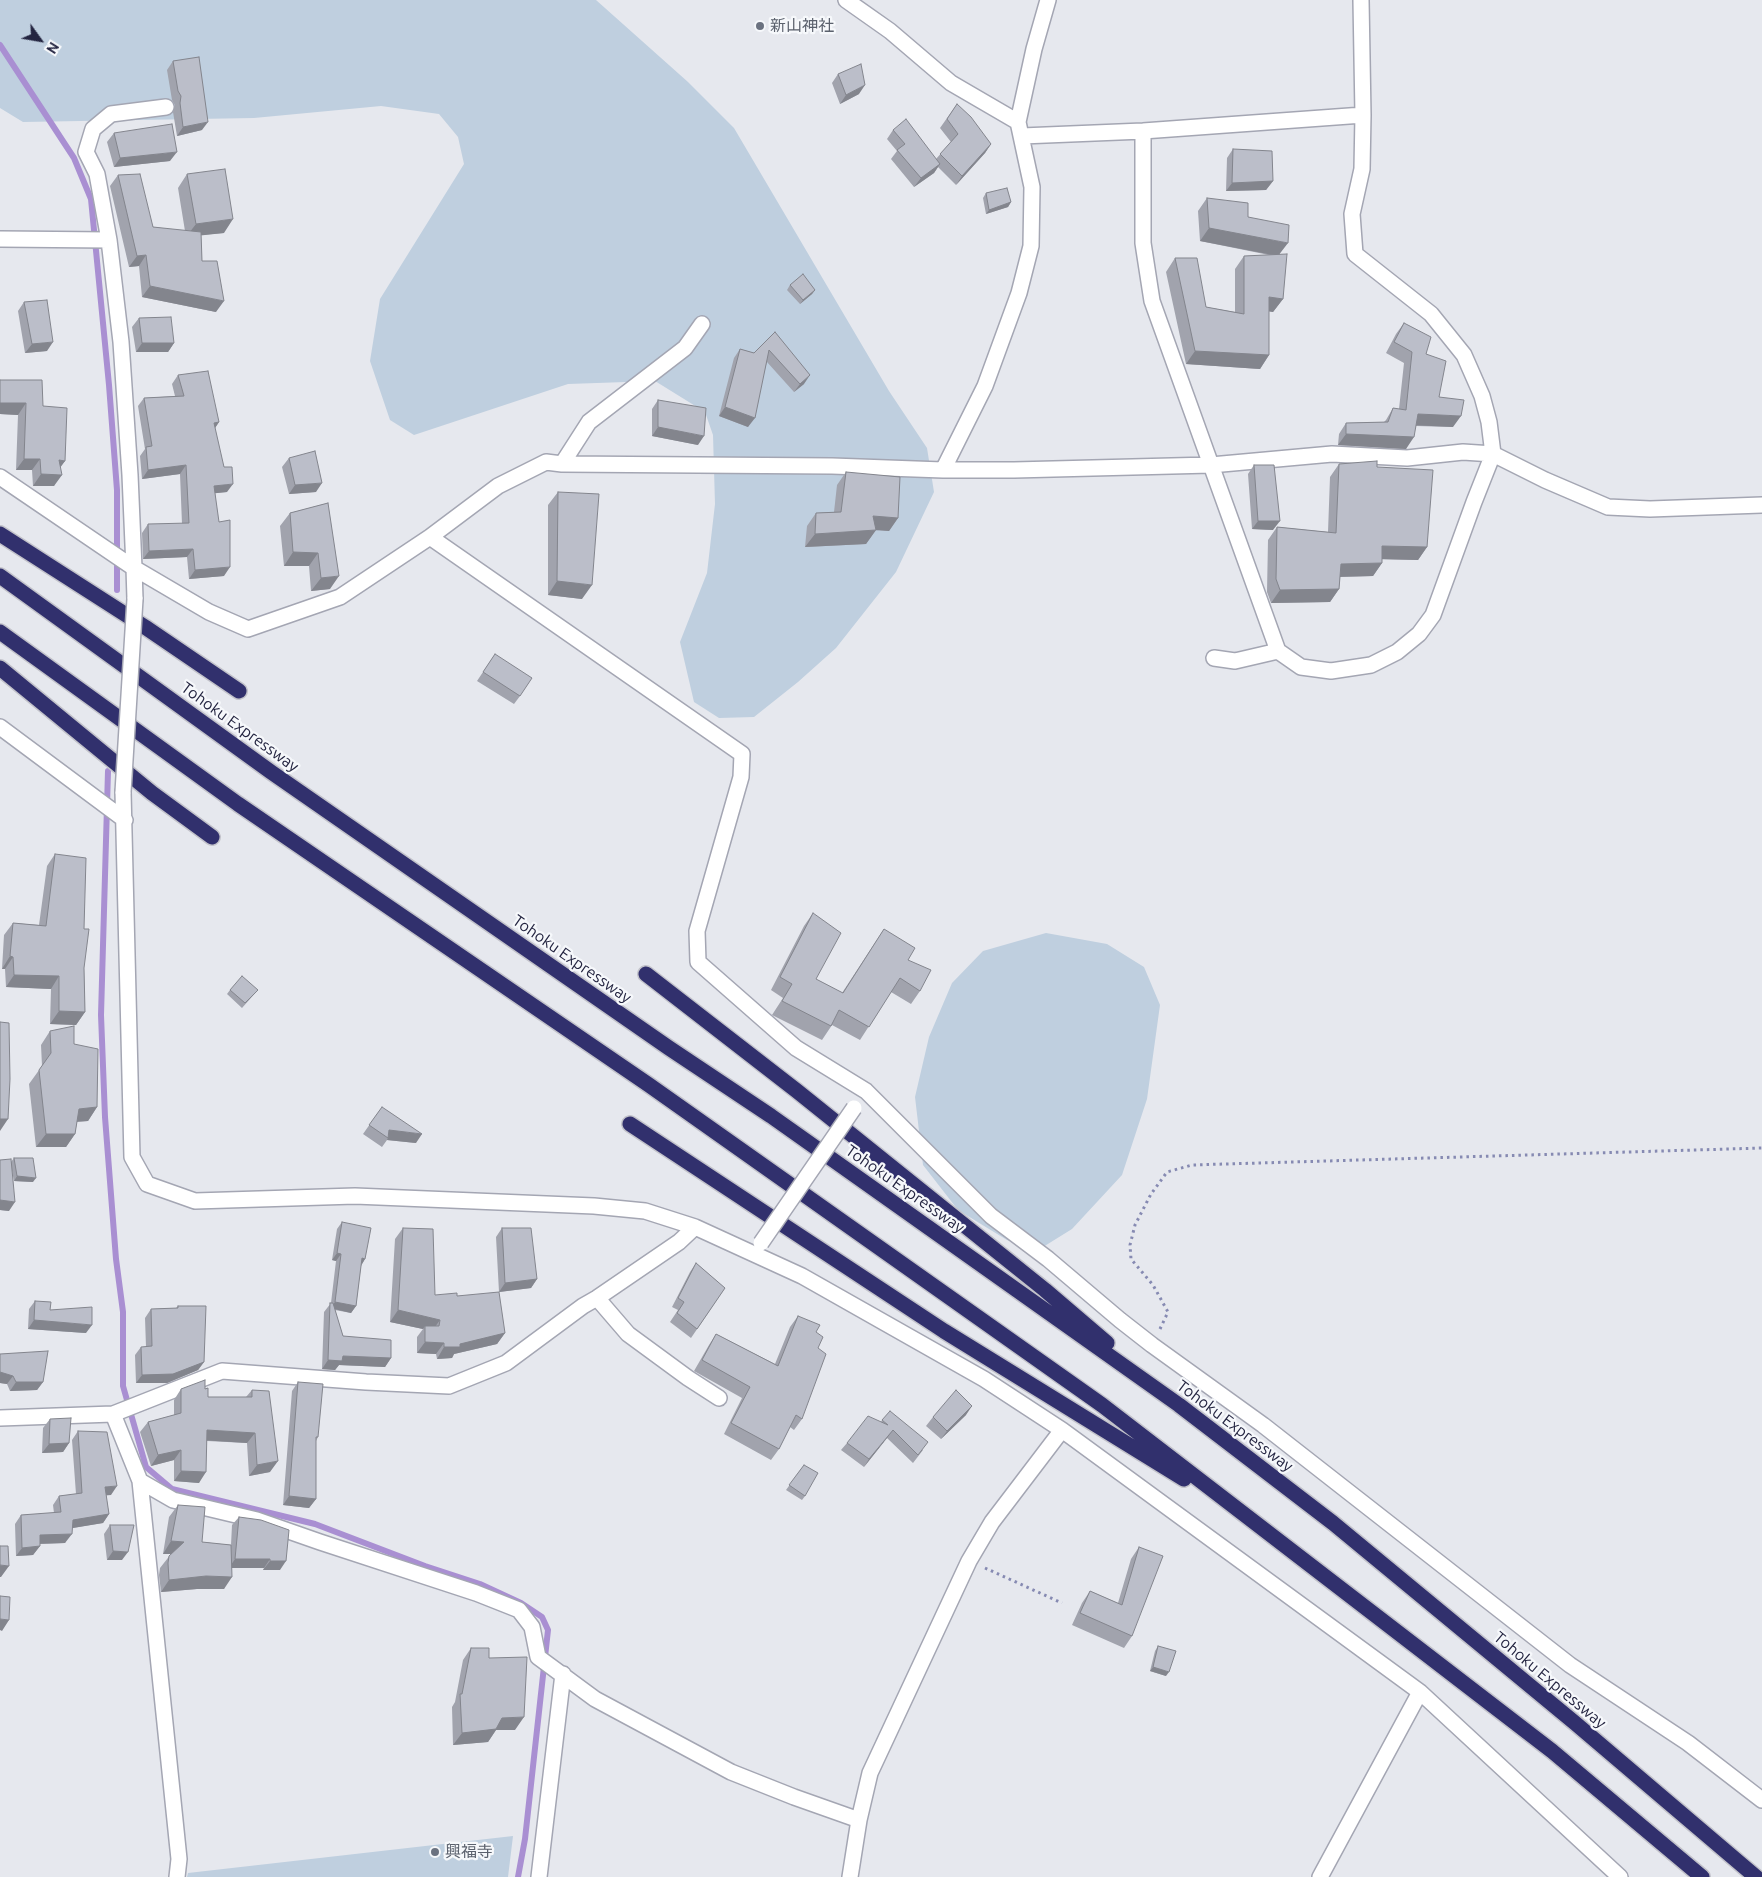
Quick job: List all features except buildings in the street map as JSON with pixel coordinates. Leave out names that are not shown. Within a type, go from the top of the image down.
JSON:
[{"type":"highway","points":[[0,534],[239,691]]},
{"type":"highway","name":"Tohoku Expressway","points":[[0,576],[271,772],[669,1048],[771,1116],[1179,1405],[1332,1523],[1575,1723],[1756,1877]]},
{"type":"highway","points":[[0,632],[238,804],[649,1085],[1102,1405],[1552,1751],[1702,1877]]},
{"type":"highway","points":[[0,668],[152,793],[212,837]]},
{"type":"highway","points":[[646,974],[790,1086],[1045,1290],[1179,1405]]},
{"type":"highway","points":[[630,1124],[944,1331],[1256,1522]]},
{"type":"street","points":[[846,0],[890,31],[951,83],[1020,129],[1144,131],[1363,115]]},
{"type":"street","points":[[943,470],[985,386],[1019,293],[1031,246],[1032,187],[1020,129],[1034,50],[1048,0]]},
{"type":"street","points":[[1144,131],[1143,243],[1152,301],[1278,651],[1301,667],[1331,671],[1370,665],[1397,652],[1419,634],[1433,615],[1493,454],[1489,422],[1482,396],[1464,355],[1431,314],[1355,254],[1352,214],[1362,168],[1361,0]]},
{"type":"street","points":[[166,107],[111,114],[94,129],[86,152],[97,174],[122,351],[130,475],[130,566],[135,599],[123,792],[132,1157],[147,1184],[195,1201],[355,1196],[585,1206],[644,1211],[757,1249],[984,1379],[1062,1430],[1420,1692],[1620,1877]]},
{"type":"street","points":[[0,239],[70,238],[106,240]]},
{"type":"street","points":[[562,464],[589,422],[685,348],[702,324]]},
{"type":"street","points":[[0,478],[130,566],[209,612],[248,629],[340,597],[430,537],[498,486],[546,462],[562,464],[832,466],[943,470],[1014,470],[1211,464],[1332,454],[1407,458],[1463,452],[1493,454],[1545,480],[1608,507],[1650,510],[1762,505]]},
{"type":"street","points":[[430,537],[742,754],[741,777],[697,931],[698,962],[796,1048],[866,1091],[991,1216],[1048,1259],[1152,1345],[1263,1425],[1570,1665],[1688,1743],[1762,1799]]},
{"type":"street","points":[[1214,658],[1235,661],[1278,651]]},
{"type":"street","points":[[0,727],[125,820]]},
{"type":"street","points":[[757,1249],[866,1091]]},
{"type":"street","points":[[0,1418],[115,1413],[222,1371],[449,1386],[506,1363],[583,1306],[679,1242],[695,1227]]},
{"type":"street","points":[[597,1298],[628,1334],[719,1398]]},
{"type":"street","points":[[115,1413],[140,1481],[179,1860],[177,1877]]},
{"type":"street","points":[[850,1877],[859,1820],[870,1773],[969,1561],[992,1522],[1062,1430]]},
{"type":"street","points":[[140,1481],[173,1500],[257,1520],[476,1593],[519,1610],[532,1627],[538,1657],[595,1699],[731,1772],[794,1798],[859,1820]]},
{"type":"street","points":[[539,1877],[559,1672]]},
{"type":"street","points":[[1320,1877],[1420,1692]]},
{"type":"path","points":[[1152,1345],[1168,1312],[1153,1285],[1131,1259],[1130,1245],[1135,1225],[1151,1194],[1167,1172],[1192,1165],[1762,1148]]},
{"type":"path","points":[[969,1561],[1062,1603]]},
{"type":"shaded area","points":[[0,0],[596,0],[688,82],[734,128],[889,391],[927,448],[934,492],[896,572],[836,648],[798,682],[754,717],[719,718],[694,702],[680,642],[707,573],[715,504],[713,435],[705,412],[655,381],[568,384],[414,435],[390,420],[370,361],[380,299],[464,164],[458,137],[439,114],[381,106],[254,118],[23,122],[0,108]]},
{"type":"shaded area","points":[[1046,933],[1107,944],[1144,967],[1160,1005],[1147,1099],[1122,1175],[1072,1229],[1035,1252],[1007,1240],[958,1210],[923,1165],[915,1097],[929,1037],[952,983],[983,951]]},
{"type":"shaded area","name":"興福寺","points":[[513,1836],[508,1877],[187,1877],[188,1873]]},
{"type":"waterway","points":[[0,45],[74,158],[91,199],[117,490],[117,590]]},
{"type":"waterway","points":[[108,771],[101,1015],[105,1117],[116,1259],[123,1312],[123,1386],[146,1467],[172,1489],[315,1524],[425,1566],[480,1584],[521,1603],[542,1617],[548,1630],[525,1839],[518,1877]]},
{"type":"place","name":"新山神社","points":[[760,26]]},
{"type":"place","name":"興福寺","points":[[435,1852]]}]
